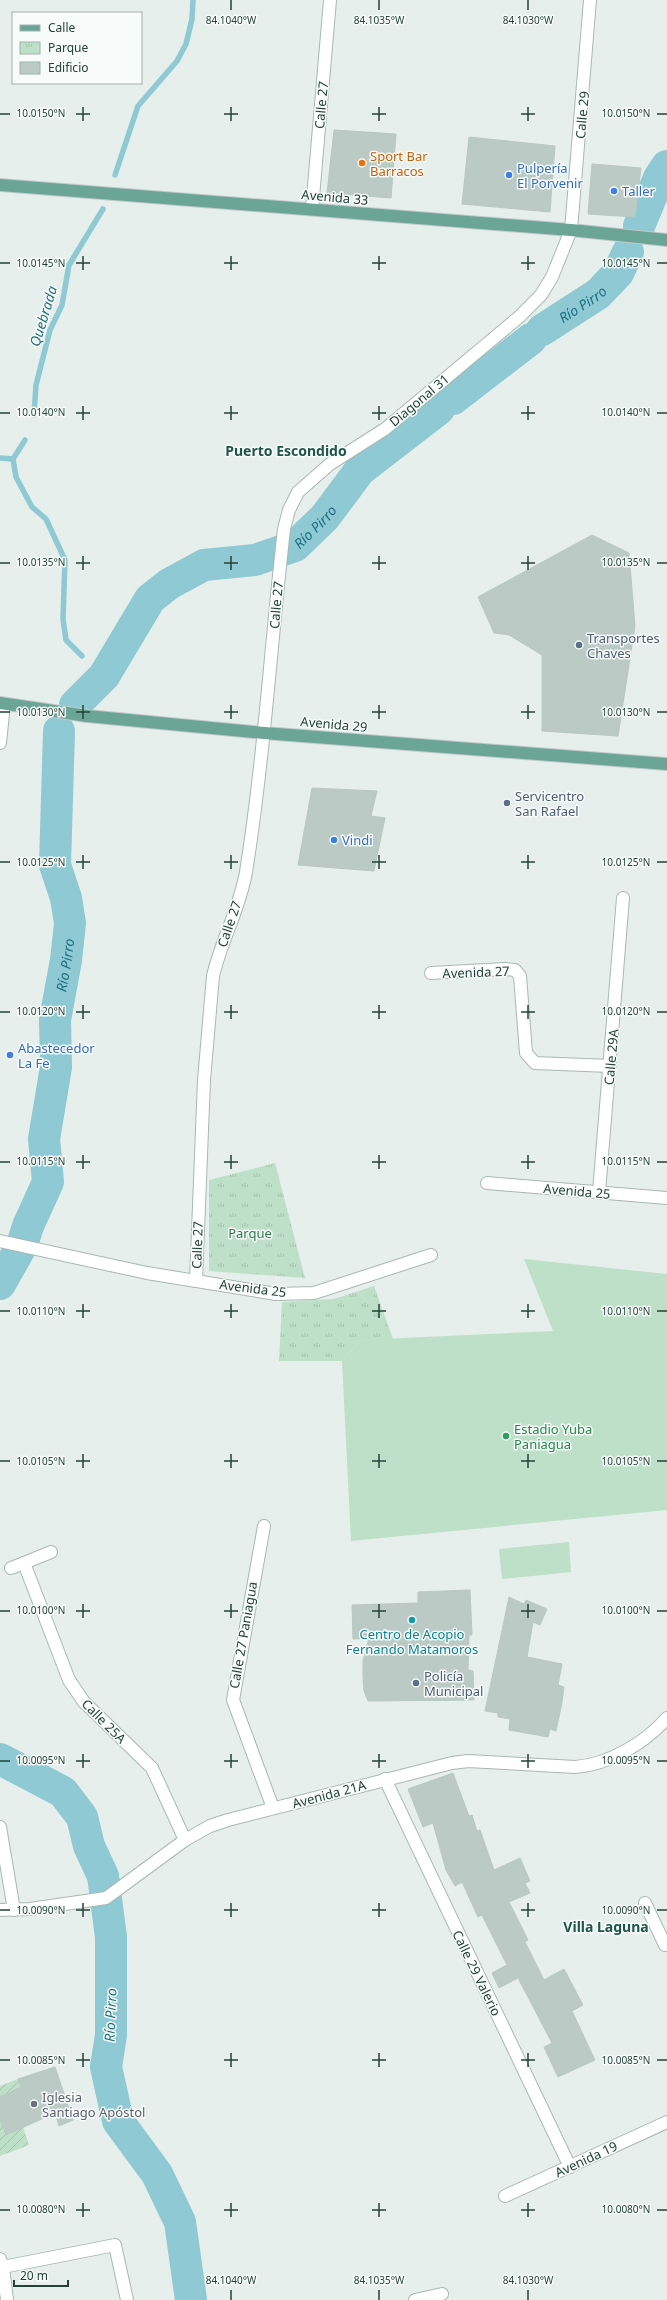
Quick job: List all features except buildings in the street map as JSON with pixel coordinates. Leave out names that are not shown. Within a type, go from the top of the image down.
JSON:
[{"type":"main road","name":"Avenida 33","points":[[0,185],[571,230],[667,240]]},
{"type":"main road","name":"Avenida 29","points":[[2,703],[87,716],[264,732],[667,764]]},
{"type":"street","name":"Calle 27","points":[[312,209],[330,0]]},
{"type":"street","name":"Calle 29","points":[[571,230],[590,0]]},
{"type":"street","name":"Diagonal 31","points":[[280,569],[284,529],[289,510],[298,492],[330,464],[385,429],[519,317],[541,295],[552,277],[571,230]]},
{"type":"street","name":"Calle 27","points":[[196,1280],[204,1080],[213,976],[217,959],[246,874],[264,732],[280,569]]},
{"type":"street","points":[[0,743],[2,703]]},
{"type":"street","name":"Calle 29A","points":[[599,1192],[624,898]]},
{"type":"street","name":"Avenida 27","points":[[430,973],[505,969],[515,970],[520,976],[526,1053],[529,1058],[535,1062],[610,1066]]},
{"type":"street","name":"Avenida 25","points":[[487,1183],[667,1198]]},
{"type":"street","name":"Avenida 25","points":[[0,1242],[147,1273],[276,1294],[314,1293],[431,1255]]},
{"type":"street","name":"Calle 27 Paniagua","points":[[264,1526],[233,1700],[273,1808]]},
{"type":"street","points":[[11,1568],[51,1552]]},
{"type":"street","name":"Calle 25A","points":[[24,1563],[69,1680],[84,1702],[152,1768],[185,1840]]},
{"type":"street","name":"Avenida 21A","points":[[0,1910],[14,1910],[106,1898],[185,1840],[210,1826],[385,1779],[468,1760],[575,1767],[590,1765],[635,1746],[656,1731],[667,1718]]},
{"type":"street","name":"Calle 29 Valerio","points":[[385,1779],[570,2167]]},
{"type":"street","points":[[0,1826],[14,1910]]},
{"type":"street","points":[[645,1903],[666,1946]]},
{"type":"street","name":"Avenida 19","points":[[505,2196],[667,2122]]},
{"type":"street","points":[[7,2300],[2,2263],[115,2245],[127,2300]]},
{"type":"street","points":[[415,2300],[442,2294]]},
{"type":"green space","name":"Parque","points":[[275,1163],[305,1278],[209,1271],[209,1180]]},
{"type":"green space","name":"Estadio Yuba Paniagua","points":[[524,1259],[667,1274],[667,1510],[351,1541],[342,1361],[360,1340],[553,1331]]},
{"type":"green space","points":[[374,1286],[393,1339],[360,1340],[342,1361],[279,1361],[282,1302],[334,1299]]},
{"type":"green space","points":[[569,1542],[571,1572],[502,1579],[499,1549]]},
{"type":"green space","points":[[18,2079],[23,2092],[12,2091],[0,2097],[0,2086]]},
{"type":"green space","points":[[0,2119],[6,2135],[23,2127],[29,2145],[0,2156]]},
{"type":"waterway","name":"Quebrada","points":[[115,175],[138,106],[177,61],[186,44],[192,19],[193,0]]},
{"type":"waterway","name":"Río Pirro","points":[[639,226],[659,178],[667,166]]},
{"type":"waterway","name":"Quebrada","points":[[34,415],[36,385],[50,330],[62,305],[69,265],[103,209]]},
{"type":"waterway","name":"Río Pirro","points":[[542,330],[598,294],[618,273],[628,252]]},
{"type":"waterway","name":"Río Pirro","points":[[453,399],[531,339]]},
{"type":"waterway","name":"Río Pirro","points":[[75,705],[104,676],[150,599],[169,584],[204,565],[255,560],[295,546],[325,517],[360,470],[439,409]]},
{"type":"waterway","name":"Quebrada","points":[[25,440],[13,459],[16,477],[32,507],[46,519],[65,560],[63,619],[66,640],[82,656]]},
{"type":"waterway","points":[[0,458],[13,459]]},
{"type":"waterway","name":"Quebrada","points":[[92,675],[95,687]]},
{"type":"waterway","name":"Río Pirro","points":[[0,1284],[22,1245],[28,1226],[48,1182],[44,1139],[56,1067],[55,1020],[66,960],[70,923],[66,898],[55,865],[59,731]]},
{"type":"waterway","name":"Río Pirro","points":[[0,1759],[63,1792],[82,1817],[89,1846],[103,1876],[111,1937],[111,2035],[106,2067],[118,2121],[157,2174],[180,2222],[191,2300]]},
{"type":"place","name":"Sport Bar Barracos","points":[[362,163]]},
{"type":"place","name":"Pulpería El Porvenir","points":[[509,175]]},
{"type":"place","name":"Taller","points":[[614,191]]},
{"type":"place","name":"Transportes Chaves","points":[[579,645]]},
{"type":"place","name":"Servicentro San Rafael","points":[[507,803]]},
{"type":"place","name":"Vindi","points":[[334,840]]},
{"type":"place","name":"Abastecedor La Fe","points":[[10,1055]]},
{"type":"place","name":"Estadio Yuba Paniagua","points":[[506,1436]]},
{"type":"place","name":"Centro de Acopio Fernando Matamoros","points":[[412,1620]]},
{"type":"place","name":"Policía Municipal","points":[[416,1683]]},
{"type":"place","name":"Iglesia Santiago Apóstol","points":[[34,2104]]},
{"type":"district","name":"Puerto Escondido","points":[[286,450]]},
{"type":"district","name":"Villa Laguna","points":[[606,1926]]}]
